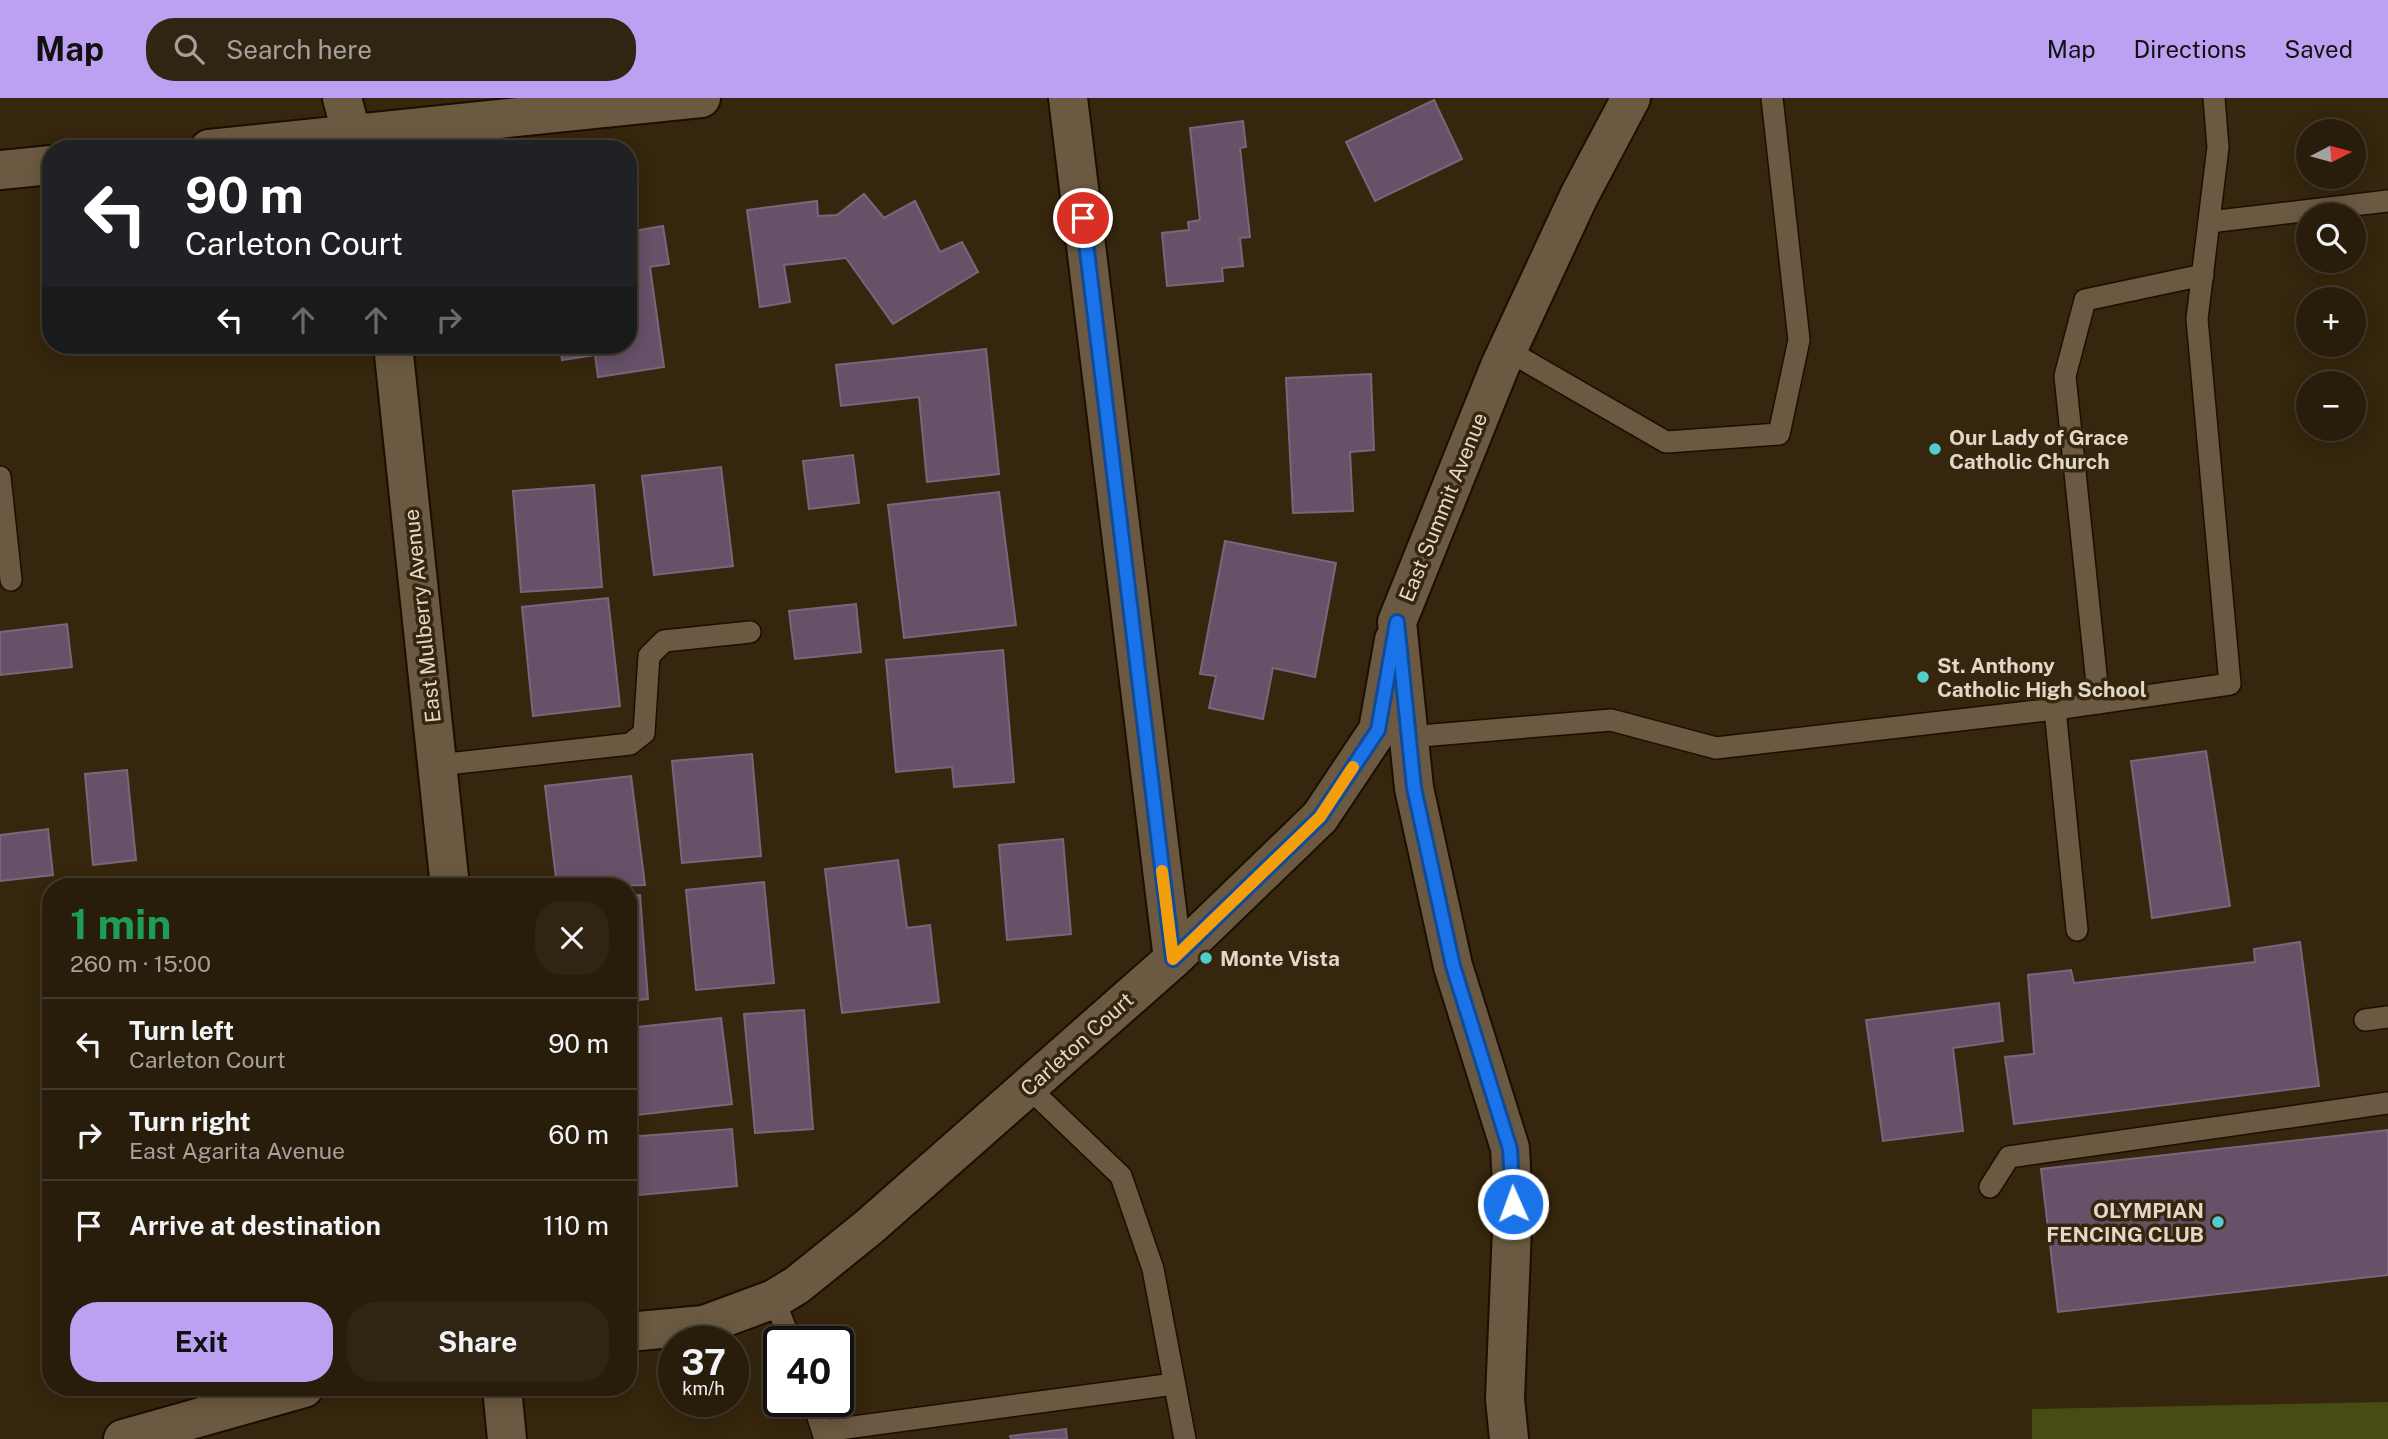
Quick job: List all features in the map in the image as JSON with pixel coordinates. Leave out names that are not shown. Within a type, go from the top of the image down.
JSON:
[{"type":"street","points":[[342,98],[354,140]]},
{"type":"street","points":[[1068,98],[1173,959]]},
{"type":"street","name":"East Summit Avenue","points":[[1509,1439],[1505,1399],[1513,1204],[1510,1149],[1453,966],[1414,788],[1397,622],[1507,349],[1580,196],[1631,98]]},
{"type":"street","points":[[370,140],[676,99]]},
{"type":"street","points":[[0,170],[42,166]]},
{"type":"street","name":"East Mulberry Avenue","points":[[394,354],[449,878]]},
{"type":"street","name":"Carleton Court","points":[[637,1331],[704,1325],[774,1299],[797,1285],[869,1227],[1173,959],[1320,817],[1378,730],[1397,622]]},
{"type":"street","points":[[123,1439],[276,1396]]},
{"type":"street","points":[[503,1396],[507,1439]]},
{"type":"lane","points":[[1507,349],[1666,442],[1779,434],[1799,340],[1772,98]]},
{"type":"lane","points":[[1409,737],[1611,720],[1716,748],[2055,709],[2230,684],[2197,319],[2218,147],[2214,98]]},
{"type":"lane","points":[[2209,222],[2388,201]]},
{"type":"lane","points":[[2099,703],[2065,376],[2085,300],[2203,275]]},
{"type":"lane","points":[[0,477],[11,580]]},
{"type":"lane","points":[[438,765],[630,744],[644,733],[649,656],[664,640],[750,632]]},
{"type":"lane","points":[[2055,709],[2077,930]]},
{"type":"lane","points":[[2365,1020],[2388,1017]]},
{"type":"lane","points":[[1028,1087],[1121,1176],[1153,1269],[1185,1439]]},
{"type":"lane","points":[[1990,1187],[2009,1157],[2388,1103]]},
{"type":"lane","points":[[774,1299],[785,1326]]},
{"type":"lane","points":[[818,1417],[825,1435],[1174,1384]]},
{"type":"green space","points":[[2388,1402],[2388,1439],[2032,1439],[2032,1409]]},
{"type":"building","points":[[1434,100],[1462,159],[1375,201],[1346,142]]},
{"type":"building","points":[[1243,121],[1246,147],[1240,148],[1250,237],[1240,238],[1243,266],[1222,268],[1223,281],[1167,286],[1162,233],[1189,230],[1188,222],[1200,220],[1190,128]]},
{"type":"building","points":[[864,194],[884,218],[915,201],[940,252],[962,242],[978,272],[893,324],[846,258],[784,265],[790,302],[760,307],[747,210],[817,201],[818,216],[837,215]]},
{"type":"building","points":[[663,226],[669,264],[650,267],[664,367],[598,377],[595,355],[562,360],[561,354],[637,354],[637,230]]},
{"type":"building","points":[[986,349],[999,474],[927,482],[919,397],[841,406],[836,365]]},
{"type":"building","points":[[1371,374],[1374,450],[1350,452],[1353,511],[1293,513],[1286,378]]},
{"type":"building","points":[[853,455],[859,503],[809,509],[803,461]]},
{"type":"building","points":[[721,467],[733,566],[654,575],[642,476]]},
{"type":"building","points":[[594,485],[602,587],[521,592],[513,491]]},
{"type":"building","points":[[999,492],[1016,625],[904,638],[888,505]]},
{"type":"building","points":[[1225,541],[1336,563],[1315,677],[1273,668],[1263,719],[1209,708],[1216,676],[1200,674]]},
{"type":"building","points":[[608,598],[620,706],[533,716],[522,607]]},
{"type":"building","points":[[856,604],[861,652],[795,659],[789,611]]},
{"type":"building","points":[[67,624],[72,667],[0,675],[0,632]]},
{"type":"building","points":[[1003,650],[1014,782],[954,787],[952,767],[896,772],[886,660]]},
{"type":"building","points":[[2206,751],[2230,906],[2152,918],[2131,761]]},
{"type":"building","points":[[752,754],[761,856],[682,863],[672,761]]},
{"type":"building","points":[[127,770],[136,860],[93,865],[85,774]]},
{"type":"building","points":[[631,776],[645,885],[637,885],[637,878],[556,878],[545,786]]},
{"type":"building","points":[[48,829],[53,875],[0,881],[0,835]]},
{"type":"building","points":[[1063,839],[1071,934],[1007,940],[999,845]]},
{"type":"building","points":[[898,860],[907,928],[930,925],[939,1002],[842,1013],[825,869]]},
{"type":"building","points":[[764,882],[774,983],[696,990],[686,890]]},
{"type":"building","points":[[637,895],[640,895],[648,999],[637,1000]]},
{"type":"building","points":[[2300,942],[2319,1086],[2014,1124],[2005,1057],[2034,1054],[2028,975],[2071,970],[2074,983],[2255,962],[2254,949]]},
{"type":"building","points":[[1999,1003],[2003,1041],[1953,1048],[1963,1131],[1883,1141],[1866,1020]]},
{"type":"building","points":[[804,1010],[813,1129],[755,1133],[744,1014]]},
{"type":"building","points":[[721,1018],[732,1104],[637,1115],[637,1027]]},
{"type":"building","points":[[732,1129],[737,1186],[637,1195],[637,1136]]},
{"type":"building","name":"OLYMPIAN FENCING CLUB","points":[[2388,1130],[2388,1275],[2058,1312],[2041,1169]]},
{"type":"building","points":[[1066,1429],[1067,1439],[1011,1439],[1010,1436]]},
{"type":"slow traffic","points":[[1162,871],[1173,959],[1320,817],[1353,767]]},
{"type":"place","name":"Our Lady of Grace Catholic Church","points":[[1935,449]]},
{"type":"place","name":"St. Anthony Catholic High School","points":[[1923,677]]},
{"type":"place","name":"Monte Vista","points":[[1206,958]]},
{"type":"place","name":"OLYMPIAN FENCING CLUB","points":[[2218,1222]]},
{"type":"route","points":[[1083,218],[1173,959],[1320,817],[1378,730],[1397,622],[1414,788],[1453,966],[1510,1149],[1513,1204]]}]
